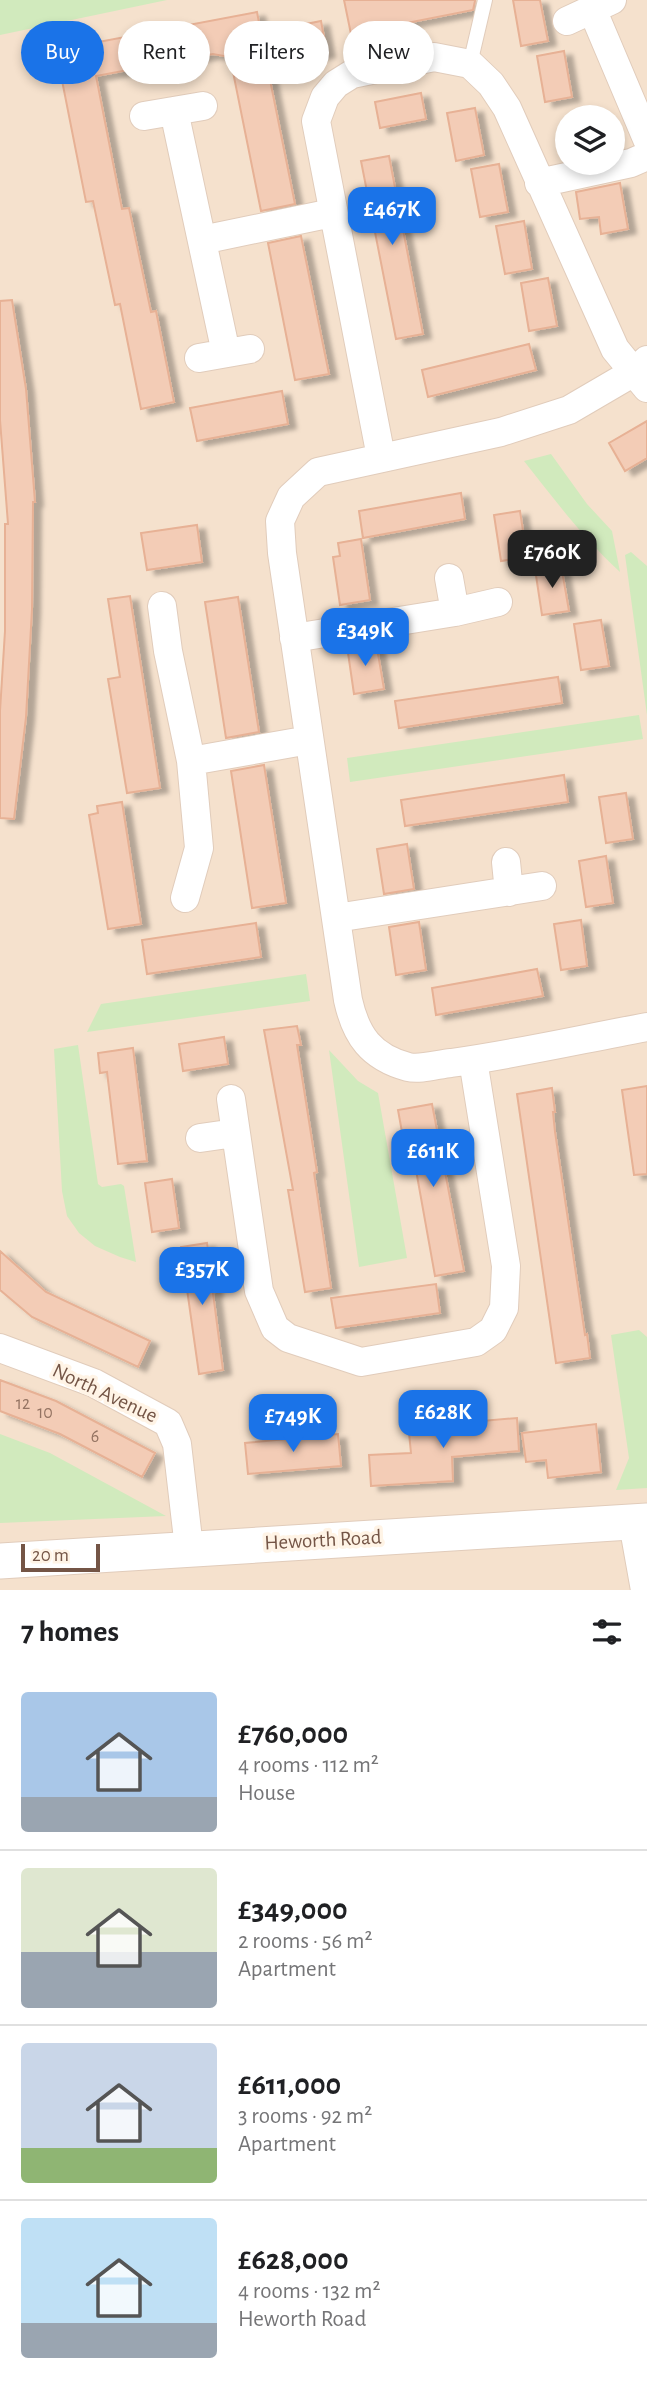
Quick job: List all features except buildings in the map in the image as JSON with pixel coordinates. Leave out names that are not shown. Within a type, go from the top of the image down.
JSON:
[{"type":"street","points":[[590,10],[647,139]]},
{"type":"street","points":[[381,457],[316,121],[325,97],[336,84],[352,74],[434,57],[470,64],[491,83],[507,108],[615,349],[643,373],[569,411],[501,432],[318,472],[291,497],[280,521],[294,638],[353,1024],[368,1045],[383,1057],[411,1068],[473,1060],[647,1027]]},
{"type":"street","points":[[144,116],[203,106]]},
{"type":"street","points":[[174,111],[225,353]]},
{"type":"street","points":[[539,183],[631,163],[647,156]]},
{"type":"street","points":[[202,240],[332,213]]},
{"type":"street","points":[[449,578],[455,612]]},
{"type":"street","points":[[294,638],[455,612],[498,602]]},
{"type":"street","points":[[162,606],[168,651],[191,761],[199,848],[185,898]]},
{"type":"street","points":[[191,761],[309,740]]},
{"type":"street","points":[[506,862],[509,892]]},
{"type":"street","points":[[336,918],[542,886]]},
{"type":"street","points":[[231,1099],[259,1290],[275,1328],[288,1338],[361,1362],[476,1342],[493,1331],[504,1308],[506,1266],[473,1060]]},
{"type":"street","points":[[200,1138],[235,1133]]},
{"type":"street","name":"North Avenue","points":[[0,1348],[94,1382],[168,1423],[177,1444],[189,1548]]},
{"type":"street","points":[[640,1522],[645,1590]]},
{"type":"street","name":"Heworth Road","points":[[0,1561],[640,1522]]},
{"type":"lane","points":[[470,64],[485,0]]},
{"type":"shaded area","points":[[0,0],[647,0],[647,1590],[0,1590]]},
{"type":"green space","points":[[0,0],[167,0],[67,21],[21,21],[21,31],[0,35]]},
{"type":"green space","points":[[551,454],[587,504],[612,531],[620,572],[582,532],[524,461]]},
{"type":"green space","points":[[631,552],[647,566],[647,715],[625,555]]},
{"type":"green space","points":[[639,715],[643,739],[350,782],[347,758]]},
{"type":"green space","points":[[306,974],[310,1001],[87,1032],[101,1004]]},
{"type":"green space","points":[[78,1045],[98,1184],[102,1187],[121,1184],[124,1186],[136,1262],[95,1246],[79,1233],[67,1216],[62,1191],[54,1049]]},
{"type":"green space","points":[[329,1050],[358,1081],[378,1093],[407,1258],[359,1267]]},
{"type":"green space","points":[[639,1330],[647,1337],[647,1488],[616,1490],[629,1458],[611,1335]]},
{"type":"green space","points":[[0,1434],[50,1453],[166,1516],[0,1523]]}]
